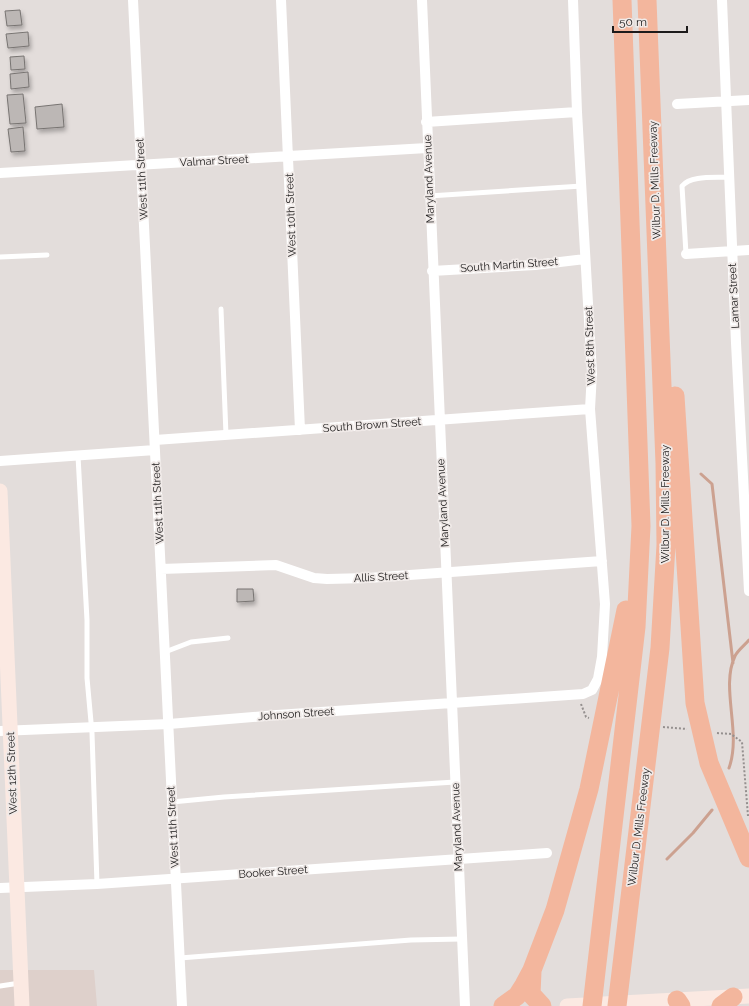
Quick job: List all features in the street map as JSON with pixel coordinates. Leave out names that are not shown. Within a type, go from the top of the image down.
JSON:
[{"type":"highway","points":[[617,0],[625,89]]},
{"type":"highway","points":[[592,1006],[636,627],[641,526],[622,0]]},
{"type":"highway","name":"Wilbur D. Mills Freeway","points":[[617,1006],[651,729],[664,597],[666,498],[647,0]]},
{"type":"highway","points":[[656,218],[674,380],[695,703],[709,762],[749,858]]},
{"type":"highway","points":[[503,1006],[517,996],[532,970],[554,910],[589,790],[623,628],[640,490]]},
{"type":"highway","points":[[532,970],[530,985],[531,994],[542,1006]]},
{"type":"main road","name":"West 12th Street","points":[[0,491],[5,730],[17,886],[22,1006]]},
{"type":"main road","points":[[567,1006],[652,1001],[679,1003],[734,999]]},
{"type":"street","name":"West 11th Street","points":[[133,0],[182,1006]]},
{"type":"street","name":"West 10th Street","points":[[281,0],[300,430]]},
{"type":"street","name":"Maryland Avenue","points":[[422,0],[432,271],[465,1006]]},
{"type":"street","name":"West 8th Street","points":[[573,0],[577,112],[592,373],[590,409],[602,561],[605,631],[598,679],[592,690]]},
{"type":"street","name":"Lamar Street","points":[[722,0],[732,251],[744,399],[749,591]]},
{"type":"street","points":[[677,104],[749,100]]},
{"type":"street","points":[[426,122],[577,112]]},
{"type":"street","name":"Valmar Street","points":[[0,173],[427,148]]},
{"type":"street","points":[[686,254],[749,250]]},
{"type":"street","name":"South Martin Street","points":[[432,271],[535,265],[585,259]]},
{"type":"street","name":"South Brown Street","points":[[0,461],[78,456],[226,435],[590,409]]},
{"type":"street","name":"Allis Street","points":[[161,569],[276,566],[314,578],[327,579],[602,561]]},
{"type":"street","name":"Johnson Street","points":[[5,730],[169,724],[285,714],[452,704],[576,694],[592,690]]},
{"type":"street","name":"Booker Street","points":[[0,888],[17,886],[97,884],[547,853]]},
{"type":"lane","points":[[686,254],[682,186],[685,181],[692,179],[729,177]]},
{"type":"lane","points":[[429,196],[582,186]]},
{"type":"lane","points":[[0,257],[47,255]]},
{"type":"lane","points":[[221,308],[226,435]]},
{"type":"lane","points":[[78,456],[87,620],[87,678],[92,727],[97,884]]},
{"type":"lane","points":[[165,652],[191,642],[228,638]]},
{"type":"lane","points":[[172,802],[224,797],[455,782]]},
{"type":"lane","points":[[180,958],[411,940],[462,939]]},
{"type":"lane","points":[[0,986],[21,983]]},
{"type":"path","points":[[576,694],[586,717],[592,718]]},
{"type":"path","points":[[747,793],[749,821]]},
{"type":"shaded area","points":[[0,970],[94,970],[97,1006],[0,1006]]},
{"type":"building","points":[[20,10],[22,25],[7,26],[5,11]]},
{"type":"building","points":[[28,32],[29,46],[8,48],[6,34]]},
{"type":"building","points":[[24,56],[25,69],[11,70],[10,57]]},
{"type":"building","points":[[28,72],[29,87],[11,89],[10,74]]},
{"type":"building","points":[[23,94],[26,123],[10,124],[7,95]]},
{"type":"building","points":[[62,104],[64,127],[37,129],[35,107]]},
{"type":"building","points":[[23,127],[25,151],[11,152],[8,129]]},
{"type":"building","points":[[237,589],[253,589],[254,601],[237,602]]},
{"type":"waterway","points":[[701,474],[712,484],[733,663]]},
{"type":"waterway","points":[[729,768],[733,740],[730,696],[731,669],[736,654],[749,640]]},
{"type":"waterway","points":[[667,859],[693,833],[712,810]]}]
